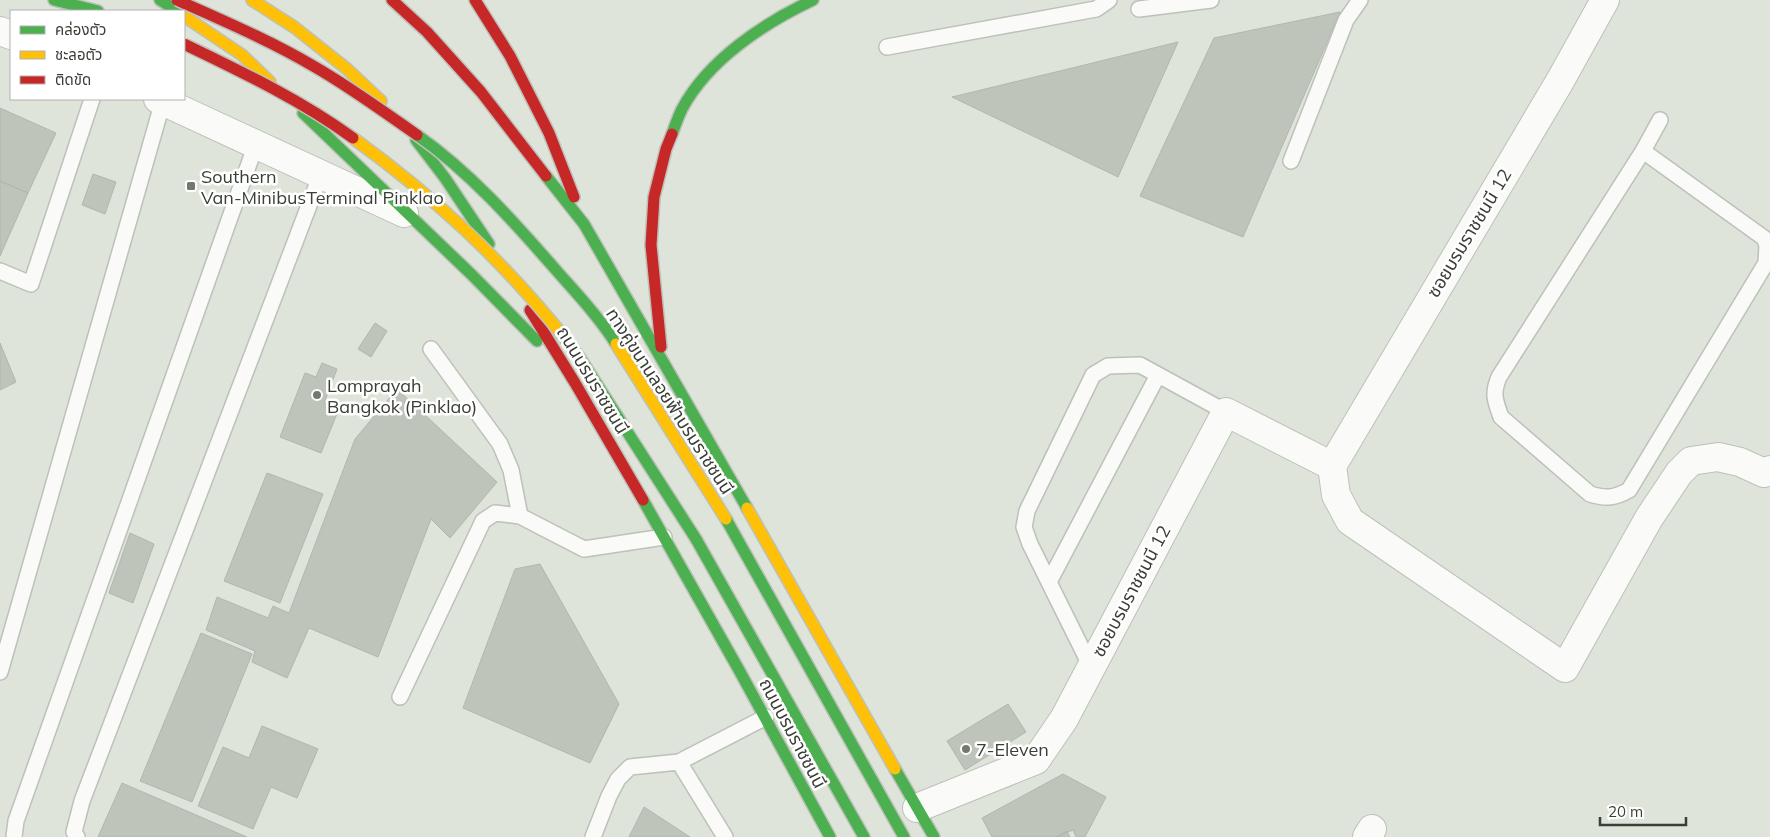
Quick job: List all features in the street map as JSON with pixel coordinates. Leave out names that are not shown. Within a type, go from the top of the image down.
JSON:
[{"type":"main road","points":[[54,0],[94,10]]},
{"type":"main road","points":[[160,0],[175,10]]},
{"type":"main road","name":"ทางคู่ขนานลอยฟ้าบรมราชชนนี","points":[[177,0],[249,32],[315,67],[370,102],[424,140],[482,189],[603,324],[726,519],[904,837]]},
{"type":"main road","name":"ถนนบรมราชชนนี","points":[[252,0],[294,26],[347,69],[387,107],[427,153],[467,210],[571,375],[766,716],[830,837]]},
{"type":"main road","points":[[392,0],[427,32],[481,92],[584,224],[662,357],[934,837]]},
{"type":"main road","points":[[475,0],[510,56],[549,133],[584,224]]},
{"type":"main road","points":[[662,357],[651,245],[654,197],[666,149],[682,109],[697,86],[724,56],[786,13],[813,0]]},
{"type":"main road","points":[[185,17],[242,55],[410,216],[571,375]]},
{"type":"main road","points":[[185,44],[213,56],[318,113],[379,156],[475,238],[524,289],[569,343],[696,539],[864,837]]},
{"type":"street","name":"ซอยบรมราชชนนี 12","points":[[1332,466],[1550,98],[1605,0]]},
{"type":"street","points":[[160,100],[410,216]]},
{"type":"street","name":"ซอยบรมราชชนนี 12","points":[[917,808],[1036,760],[1064,719],[1226,412]]},
{"type":"street","points":[[1226,412],[1332,466],[1336,495],[1350,521],[1564,668],[1649,518],[1679,474],[1691,460],[1718,457],[1740,462],[1764,472],[1770,470]]},
{"type":"lane","points":[[887,47],[1096,9],[1109,0]]},
{"type":"lane","points":[[1139,9],[1211,0]]},
{"type":"lane","points":[[1291,162],[1346,20],[1360,0]]},
{"type":"lane","points":[[0,270],[31,284],[92,100]]},
{"type":"lane","points":[[0,672],[160,100]]},
{"type":"lane","points":[[1642,151],[1764,238],[1767,254],[1766,264],[1630,490],[1618,496],[1605,499],[1590,494],[1502,417],[1496,403],[1494,388],[1499,377],[1660,120]]},
{"type":"lane","points":[[14,837],[16,821],[256,144]]},
{"type":"lane","points":[[78,837],[74,832],[82,800],[320,174]]},
{"type":"lane","points":[[432,349],[500,444],[511,470],[520,516]]},
{"type":"lane","points":[[1091,667],[1030,544],[1024,527],[1027,511],[1093,375],[1108,366],[1140,365],[1226,412]]},
{"type":"lane","points":[[1049,582],[1158,375]]},
{"type":"lane","points":[[400,697],[483,521],[495,513],[520,516],[584,549],[664,537]]},
{"type":"lane","points":[[593,837],[609,796],[618,779],[630,767],[679,762],[766,716]]},
{"type":"lane","points":[[679,762],[725,837]]},
{"type":"building","points":[[1340,12],[1243,237],[1140,196],[1214,38]]},
{"type":"building","points":[[1178,42],[1118,177],[952,97],[1064,70]]},
{"type":"building","points":[[0,108],[56,133],[28,193],[0,181]]},
{"type":"building","points":[[93,174],[116,182],[105,214],[82,205]]},
{"type":"building","points":[[0,181],[28,193],[0,256]]},
{"type":"building","points":[[375,323],[387,331],[371,357],[358,349]]},
{"type":"building","points":[[0,343],[16,382],[0,390]]},
{"type":"building","points":[[322,363],[337,369],[324,403],[339,409],[321,453],[280,437],[305,373],[316,377]]},
{"type":"building","points":[[397,389],[497,482],[450,538],[431,519],[378,657],[309,628],[287,678],[252,662],[255,651],[206,630],[217,597],[268,618],[273,606],[289,613],[355,439]]},
{"type":"building","points":[[267,473],[323,494],[280,603],[224,581]]},
{"type":"building","points":[[130,533],[154,544],[133,603],[109,593]]},
{"type":"building","points":[[540,564],[619,704],[590,763],[463,708],[515,569]]},
{"type":"building","points":[[201,633],[252,654],[192,802],[140,781]]},
{"type":"building","points":[[1008,704],[1026,732],[965,770],[947,741]]},
{"type":"building","points":[[262,726],[318,749],[297,798],[271,787],[253,829],[198,806],[223,747],[249,758]]},
{"type":"building","points":[[1063,774],[1106,797],[1085,837],[1076,837],[1073,830],[1056,837],[992,837],[982,818]]},
{"type":"building","points":[[122,783],[247,837],[98,837]]},
{"type":"building","points":[[644,807],[690,837],[629,837]]},
{"type":"building","points":[[1067,831],[1070,837],[1056,837]]},
{"type":"traffic: fast","points":[[54,0],[94,10]]},
{"type":"traffic: fast","points":[[160,0],[175,10]]},
{"type":"traffic: fast","points":[[672,134],[682,109],[693,91],[722,59],[757,32],[794,9],[813,0]]},
{"type":"traffic: fast","points":[[303,113],[472,275],[537,341]]},
{"type":"traffic: fast","points":[[417,135],[473,181],[508,216],[588,306],[616,344]]},
{"type":"traffic: fast","points":[[416,140],[445,178],[489,244]]},
{"type":"traffic: fast","points":[[546,176],[584,224],[747,508]]},
{"type":"traffic: fast","points":[[560,332],[580,358],[696,539]]},
{"type":"traffic: fast","points":[[643,500],[830,837]]},
{"type":"traffic: fast","points":[[726,519],[904,837]]},
{"type":"traffic: fast","points":[[696,539],[864,837]]},
{"type":"traffic: fast","points":[[895,769],[934,837]]},
{"type":"traffic: slow","points":[[252,0],[294,27],[347,69],[381,101]]},
{"type":"traffic: slow","points":[[185,17],[242,55],[270,82]]},
{"type":"traffic: slow","points":[[353,138],[411,182],[463,228],[488,252],[560,332]]},
{"type":"traffic: slow","points":[[616,344],[726,519]]},
{"type":"traffic: slow","points":[[747,508],[895,769]]},
{"type":"traffic: jam","points":[[177,0],[298,58],[354,91],[417,135]]},
{"type":"traffic: jam","points":[[392,0],[427,32],[481,92],[546,176]]},
{"type":"traffic: jam","points":[[475,0],[510,56],[549,133],[574,197]]},
{"type":"traffic: jam","points":[[185,44],[292,99],[353,138]]},
{"type":"traffic: jam","points":[[661,347],[651,245],[654,197],[666,149],[672,134]]},
{"type":"traffic: jam","points":[[530,310],[643,500]]},
{"type":"place","name":"Southern Van-MinibusTerminal Pinklao","points":[[191,186]]},
{"type":"place","name":"Lomprayah Bangkok (Pinklao)","points":[[317,395]]},
{"type":"place","name":"7-Eleven","points":[[966,749]]}]
